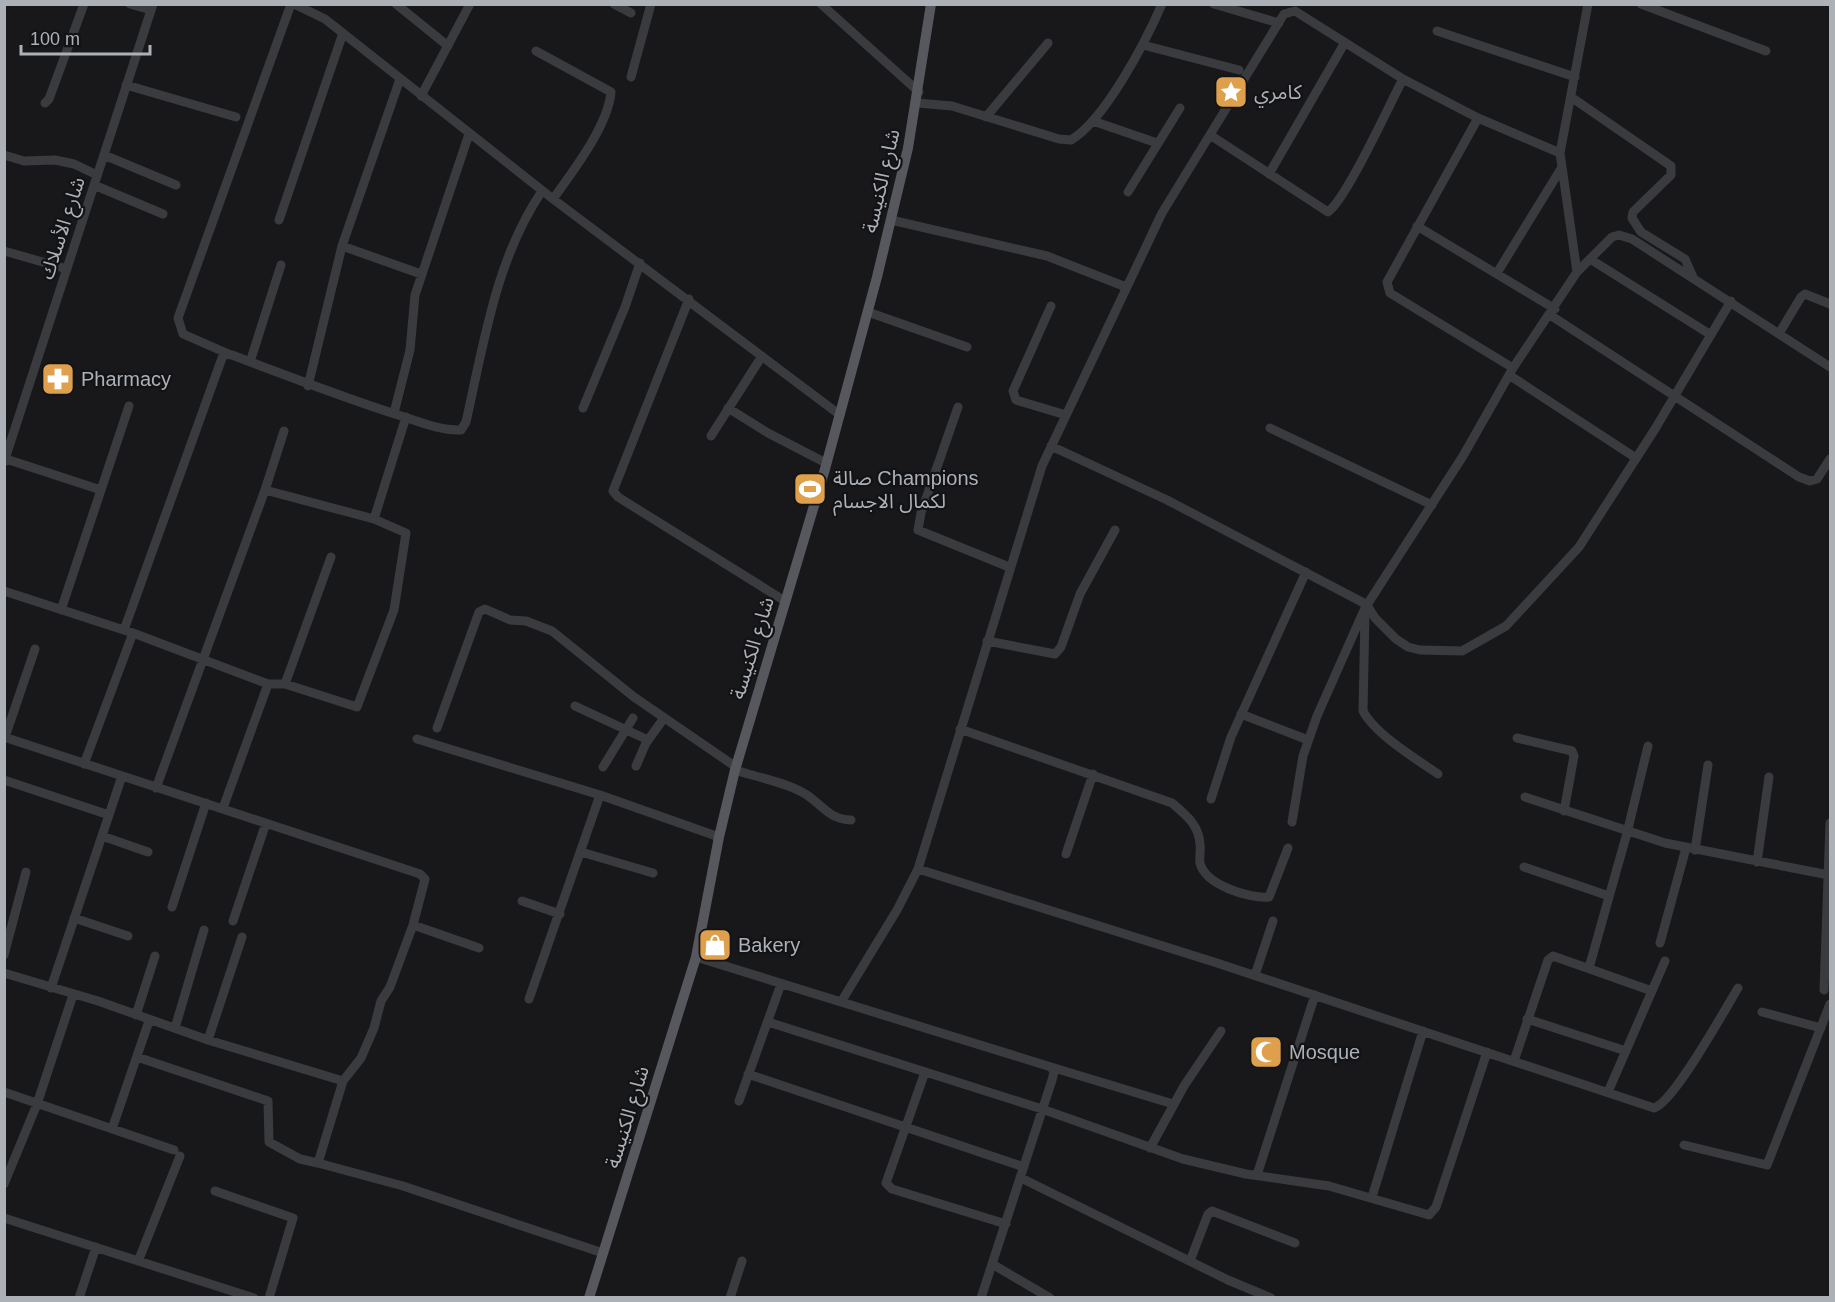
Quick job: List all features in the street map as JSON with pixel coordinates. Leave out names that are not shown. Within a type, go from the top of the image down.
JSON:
[{"type":"main road","name":"شارع الكنيسة","points":[[589,1298],[696,957],[719,837],[735,769],[840,415],[868,312],[918,97],[931,4]]},
{"type":"street","points":[[45,103],[84,4]]},
{"type":"street","points":[[130,4],[152,8]]},
{"type":"street","points":[[542,190],[524,218],[505,262],[466,422],[461,430],[451,430],[308,386],[183,334],[178,318],[293,4],[317,14],[542,190],[840,415]]},
{"type":"street","points":[[396,4],[448,46]]},
{"type":"street","points":[[421,96],[468,8],[479,4]]},
{"type":"street","points":[[614,4],[631,13]]},
{"type":"street","points":[[631,77],[651,4]]},
{"type":"street","points":[[821,4],[918,97],[1067,141],[1080,135],[1093,121],[1143,45],[1162,4]]},
{"type":"street","points":[[1214,4],[1278,23]]},
{"type":"street","points":[[1578,272],[1560,153],[1588,4]]},
{"type":"street","points":[[1641,4],[1766,51]]},
{"type":"street","name":"شارع الأسلاك","points":[[5,460],[8,439],[67,269],[152,8]]},
{"type":"street","points":[[841,1002],[897,910],[918,869],[1010,567],[1042,466],[1051,446],[1162,213],[1278,23],[1287,12],[1295,11],[1344,44],[1403,79],[1478,118],[1560,153]]},
{"type":"street","points":[[1437,31],[1575,77]]},
{"type":"street","points":[[279,220],[342,33]]},
{"type":"street","points":[[986,117],[1048,43]]},
{"type":"street","points":[[1269,174],[1344,44]]},
{"type":"street","points":[[1143,45],[1239,70]]},
{"type":"street","points":[[536,51],[611,92],[607,110],[591,142],[554,199]]},
{"type":"street","points":[[308,386],[342,246],[400,79]]},
{"type":"street","points":[[1210,135],[1328,212],[1334,208],[1347,186],[1403,79]]},
{"type":"street","points":[[126,85],[236,117]]},
{"type":"street","points":[[1571,97],[1671,166],[1671,175],[1633,212],[1632,218],[1641,232],[1685,259],[1693,277]]},
{"type":"street","points":[[1128,192],[1180,108]]},
{"type":"street","points":[[1478,118],[1387,282],[1390,293],[1636,458]]},
{"type":"street","points":[[1093,121],[1157,143]]},
{"type":"street","points":[[394,413],[410,350],[412,315],[421,274],[469,134]]},
{"type":"street","points":[[4,155],[24,161],[55,160],[75,164],[97,174]]},
{"type":"street","points":[[104,155],[176,185]]},
{"type":"street","points":[[1497,273],[1562,167]]},
{"type":"street","points":[[94,185],[163,214]]},
{"type":"street","points":[[891,220],[1047,256],[1125,287]]},
{"type":"street","points":[[1417,226],[1497,273],[1674,396],[1810,481],[1817,479],[1830,459]]},
{"type":"street","points":[[1293,822],[1298,778],[1308,740],[1366,607],[1432,505],[1511,372],[1578,272],[1612,237],[1619,234],[1632,239],[1780,332],[1830,367]]},
{"type":"street","points":[[342,246],[421,274]]},
{"type":"street","points":[[4,251],[67,269]]},
{"type":"street","points":[[1590,259],[1711,335]]},
{"type":"street","points":[[583,408],[625,307],[640,263]]},
{"type":"street","points":[[250,362],[280,265]]},
{"type":"street","points":[[1780,332],[1805,294],[1830,304]]},
{"type":"street","points":[[689,299],[613,491],[618,497],[785,601]]},
{"type":"street","points":[[1051,446],[1167,500],[1306,572],[1366,607],[1396,639],[1408,647],[1456,653],[1492,636],[1506,626],[1579,547],[1731,301]]},
{"type":"street","points":[[1051,306],[1013,391],[1014,397],[1020,402],[1066,415]]},
{"type":"street","points":[[868,312],[967,347]]},
{"type":"street","points":[[84,764],[222,358],[225,354],[232,355]]},
{"type":"street","points":[[711,436],[762,356]]},
{"type":"street","points":[[61,610],[129,406]]},
{"type":"street","points":[[958,407],[917,526],[918,531],[1010,567]]},
{"type":"street","points":[[729,408],[768,433],[826,463]]},
{"type":"street","points":[[374,519],[406,417]]},
{"type":"street","points":[[1270,428],[1432,505]]},
{"type":"street","points":[[156,788],[265,490],[284,431]]},
{"type":"street","points":[[5,460],[100,490]]},
{"type":"street","points":[[4,591],[128,632],[268,684],[285,684],[357,707],[362,699],[394,610],[406,533],[374,519],[265,490]]},
{"type":"street","points":[[987,641],[1055,654],[1061,647],[1089,578],[1115,530]]},
{"type":"street","points":[[285,684],[330,557]]},
{"type":"street","points":[[1211,799],[1241,714],[1306,572]]},
{"type":"street","points":[[1366,607],[1362,711],[1367,719],[1385,734],[1438,774]]},
{"type":"street","points":[[437,728],[479,612],[485,609],[510,620],[526,621],[552,631],[581,658],[735,769],[798,791],[810,797],[827,813],[851,820]]},
{"type":"street","points":[[35,649],[5,737],[420,874],[425,879],[413,925],[361,1058],[343,1081],[318,1163]]},
{"type":"street","points":[[223,808],[268,684]]},
{"type":"street","points":[[575,706],[648,740]]},
{"type":"street","points":[[1241,714],[1308,740]]},
{"type":"street","points":[[603,767],[633,718]]},
{"type":"street","points":[[636,766],[648,740],[664,718]]},
{"type":"street","points":[[960,729],[1172,802],[1195,825],[1200,835],[1200,863],[1206,873],[1224,888],[1254,897],[1269,897],[1288,848]]},
{"type":"street","points":[[1517,738],[1572,751],[1573,762],[1564,811]]},
{"type":"street","points":[[417,740],[600,795],[719,837]]},
{"type":"street","points":[[1589,968],[1627,833],[1648,746]]},
{"type":"street","points":[[1660,943],[1691,849],[1708,765]]},
{"type":"street","points":[[1066,854],[1093,774]]},
{"type":"street","points":[[51,988],[122,776]]},
{"type":"street","points":[[1757,862],[1769,777]]},
{"type":"street","points":[[4,780],[109,815]]},
{"type":"street","points":[[529,999],[600,795]]},
{"type":"street","points":[[1525,796],[1627,833],[1691,849],[1829,875]]},
{"type":"street","points":[[172,907],[206,803]]},
{"type":"street","points":[[234,921],[266,823]]},
{"type":"street","points":[[1824,990],[1830,823]]},
{"type":"street","points":[[102,836],[148,852]]},
{"type":"street","points":[[581,852],[653,873]]},
{"type":"street","points":[[1524,867],[1609,896]]},
{"type":"street","points":[[918,869],[1255,975],[1654,1108],[1662,1106],[1701,1050],[1738,988]]},
{"type":"street","points":[[4,955],[26,872]]},
{"type":"street","points":[[522,902],[560,914]]},
{"type":"street","points":[[74,918],[128,936]]},
{"type":"street","points":[[1255,975],[1273,921]]},
{"type":"street","points":[[413,925],[479,948]]},
{"type":"street","points":[[175,1028],[204,930]]},
{"type":"street","points":[[208,1040],[242,936]]},
{"type":"street","points":[[136,1014],[155,956]]},
{"type":"street","points":[[1514,1061],[1548,960],[1553,956],[1652,991]]},
{"type":"street","points":[[696,957],[1173,1104]]},
{"type":"street","points":[[1608,1092],[1665,962]]},
{"type":"street","points":[[4,973],[136,1014],[149,1021],[208,1040],[343,1081]]},
{"type":"street","points":[[739,1101],[781,984]]},
{"type":"street","points":[[4,1185],[38,1104],[73,995]]},
{"type":"street","points":[[1257,1175],[1315,995]]},
{"type":"street","points":[[1684,1145],[1767,1165],[1830,1004]]},
{"type":"street","points":[[1762,1012],[1821,1028]]},
{"type":"street","points":[[1527,1019],[1626,1051]]},
{"type":"street","points":[[112,1129],[149,1021]]},
{"type":"street","points":[[768,1022],[1042,1110],[1184,1159],[1257,1175],[1318,1184],[1372,1197],[1429,1215],[1434,1213],[1487,1052]]},
{"type":"street","points":[[1150,1148],[1173,1104],[1221,1031]]},
{"type":"street","points":[[1372,1197],[1423,1031]]},
{"type":"street","points":[[137,1057],[268,1101],[269,1142],[300,1159],[403,1186],[603,1253]]},
{"type":"street","points":[[981,1298],[1054,1072],[1051,1067]]},
{"type":"street","points":[[925,1072],[886,1179],[888,1187],[1006,1224]]},
{"type":"street","points":[[748,1074],[1024,1167]]},
{"type":"street","points":[[4,1092],[177,1153],[139,1259]]},
{"type":"street","points":[[1021,1178],[1271,1298]]},
{"type":"street","points":[[215,1191],[293,1218],[269,1298]]},
{"type":"street","points":[[1190,1261],[1208,1214],[1212,1211],[1295,1243]]},
{"type":"street","points":[[4,1218],[139,1259],[234,1295],[255,1298]]},
{"type":"street","points":[[79,1298],[96,1247]]},
{"type":"street","points":[[730,1298],[742,1261]]},
{"type":"street","points":[[992,1264],[1050,1298]]},
{"type":"place","name":"كامري","points":[[1231,92]]},
{"type":"place","name":"Pharmacy","points":[[58,379]]},
{"type":"place","name":"صالة Champions لكمال الاجسام","points":[[810,489]]},
{"type":"place","name":"Bakery","points":[[715,945]]},
{"type":"place","name":"Mosque","points":[[1266,1052]]}]
